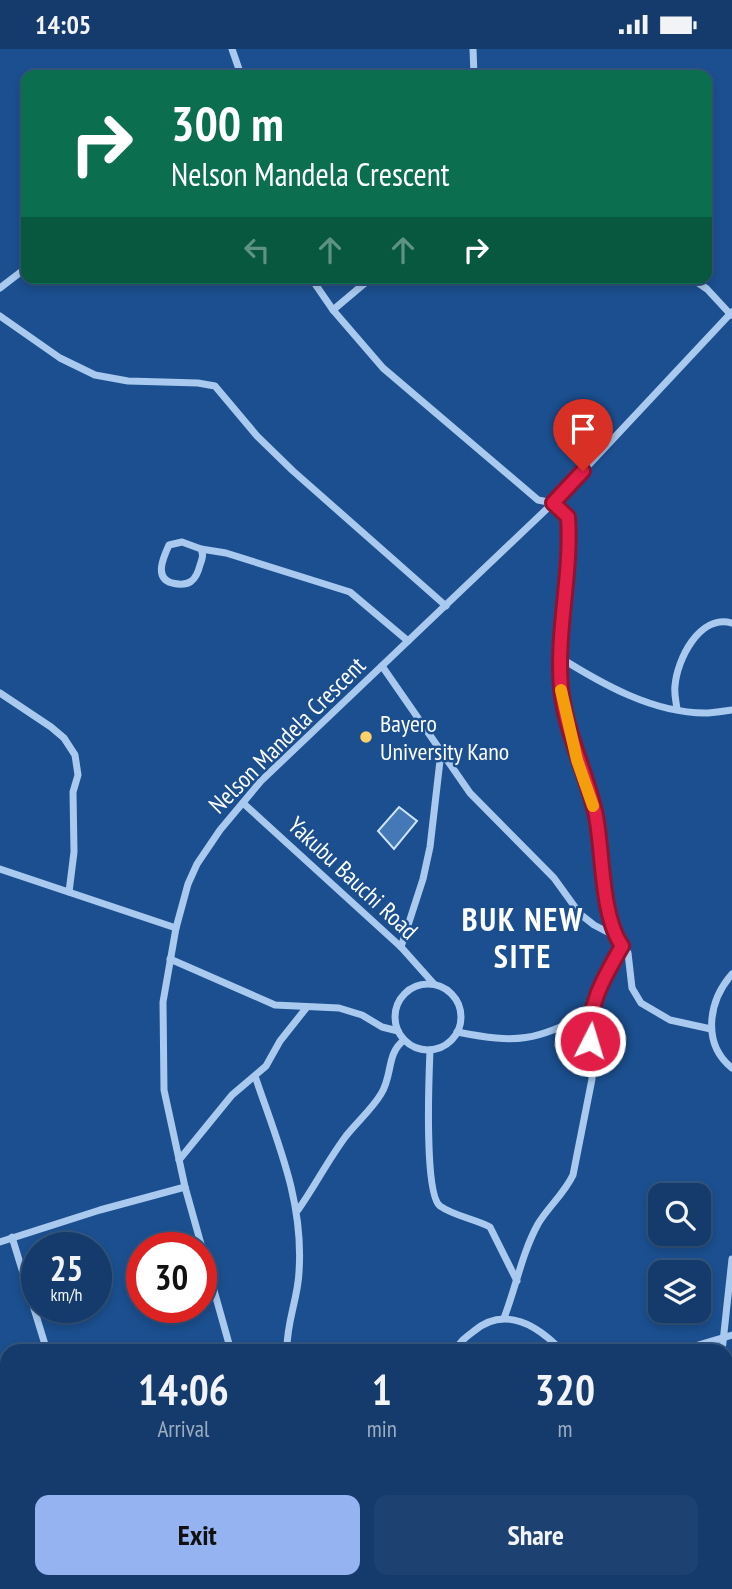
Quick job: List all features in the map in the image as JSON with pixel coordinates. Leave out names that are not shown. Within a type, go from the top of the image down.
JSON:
[{"type":"street","points":[[232,49],[239,70]]},
{"type":"street","points":[[473,49],[474,70]]},
{"type":"street","points":[[0,288],[21,272]]},
{"type":"street","points":[[315,284],[355,338],[393,377],[538,500],[553,503],[568,517],[570,538],[559,657],[561,691],[577,760],[596,817],[598,843],[615,936]]},
{"type":"street","points":[[333,310],[364,284]]},
{"type":"street","points":[[700,284],[731,314]]},
{"type":"street","name":"Nelson Mandela Crescent","points":[[229,1344],[184,1187],[164,1090],[163,1002],[176,928],[188,884],[197,864],[220,830],[261,781],[553,503],[731,314]]},
{"type":"street","points":[[0,316],[60,358],[95,375],[128,381],[215,386],[257,436],[293,471],[446,606]]},
{"type":"street","points":[[201,549],[203,555],[198,572],[191,583],[184,585],[166,581],[162,576],[161,569],[169,545],[182,542],[350,592],[408,641]]},
{"type":"street","points":[[677,709],[674,688],[679,665],[687,649],[701,631],[712,624],[732,623]]},
{"type":"street","points":[[559,657],[616,690],[677,709],[704,713],[732,711]]},
{"type":"street","points":[[382,666],[470,793],[554,878],[580,915],[615,936],[628,953],[632,988],[641,1003],[670,1020],[711,1029]]},
{"type":"street","points":[[0,693],[51,727],[64,738],[75,755],[78,775],[73,792],[74,852],[69,892]]},
{"type":"street","points":[[401,947],[423,879],[430,847],[441,752]]},
{"type":"street","name":"Yakubu Bauchi Road","points":[[243,803],[401,947],[434,984]]},
{"type":"street","points":[[1,872],[176,928]]},
{"type":"street","points":[[504,1318],[528,1244],[538,1224],[568,1186],[573,1175],[592,1079],[590,1013],[600,985],[622,946]]},
{"type":"street","points":[[170,959],[275,1005],[340,1007],[362,1014],[382,1027],[398,1031]]},
{"type":"street","points":[[732,974],[719,990],[712,1009],[711,1029],[717,1048],[732,1068]]},
{"type":"street","points":[[434,984],[452,994],[458,1002],[460,1023],[457,1032],[442,1046],[430,1050],[412,1046],[404,1040],[395,1021],[399,1001],[414,987],[434,984]]},
{"type":"street","points":[[179,1160],[232,1095],[265,1066],[280,1041],[307,1007]]},
{"type":"street","points":[[457,1032],[493,1039],[526,1039],[538,1037],[590,1013]]},
{"type":"street","points":[[298,1210],[323,1167],[381,1094],[388,1079],[395,1047],[404,1040]]},
{"type":"street","points":[[430,1050],[429,1127],[433,1196],[441,1207],[490,1227],[517,1281]]},
{"type":"street","points":[[255,1076],[298,1210],[299,1272],[288,1322],[287,1344]]},
{"type":"street","points":[[0,1242],[184,1187]]},
{"type":"street","points":[[12,1237],[45,1344]]},
{"type":"street","points":[[722,1344],[732,1259]]},
{"type":"street","points":[[458,1344],[480,1325],[504,1318],[525,1321],[555,1344]]},
{"type":"street","points":[[699,1344],[732,1335]]},
{"type":"building","points":[[399,807],[417,821],[394,849],[378,831]]},
{"type":"slow traffic","points":[[561,690],[577,760],[593,806]]},
{"type":"place","name":"Bayero University Kano","points":[[366,737]]},
{"type":"district","name":"BUK NEW SITE","points":[[523,938]]},
{"type":"route","points":[[583,471],[553,503],[568,517],[570,538],[559,657],[561,691],[577,760],[596,817],[611,919],[615,936],[622,946],[600,985],[590,1013],[590,1041]]}]
